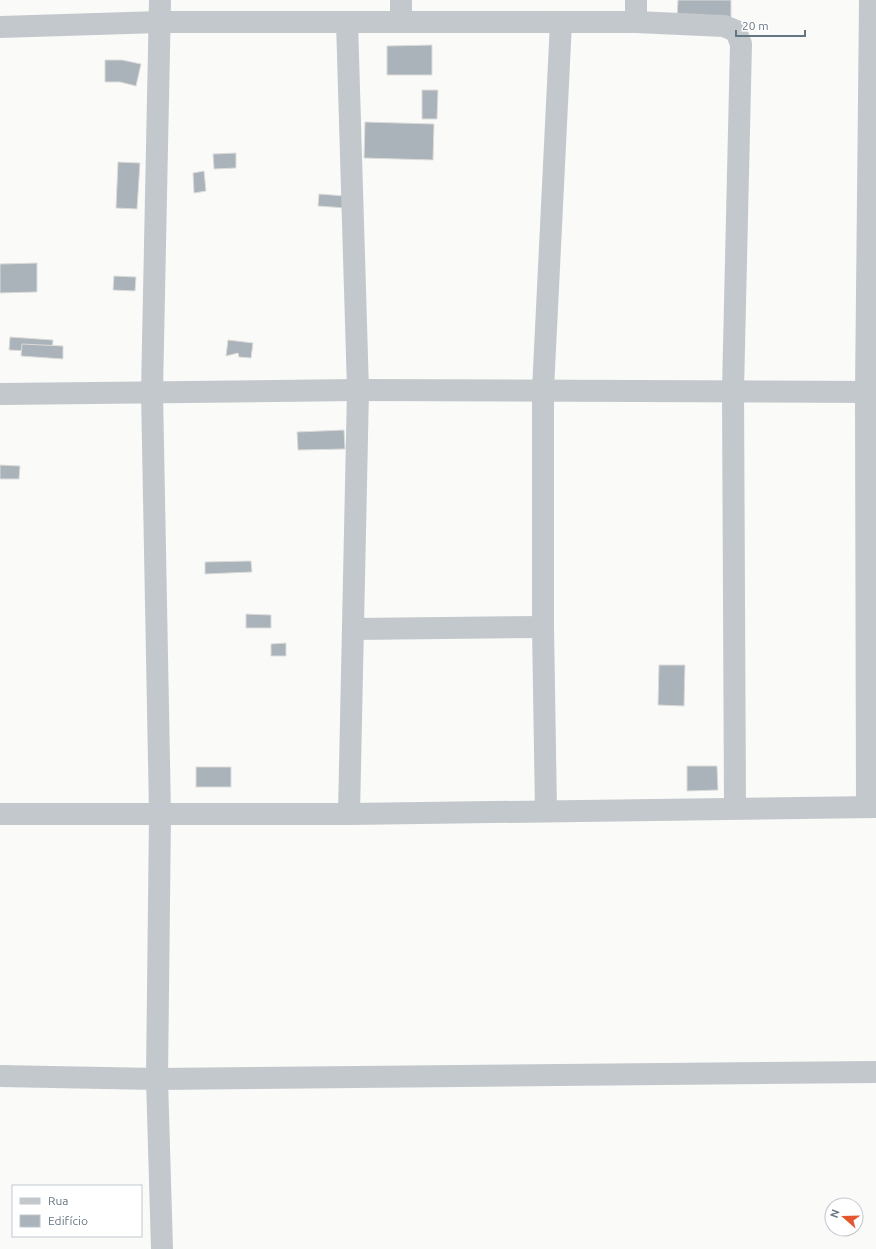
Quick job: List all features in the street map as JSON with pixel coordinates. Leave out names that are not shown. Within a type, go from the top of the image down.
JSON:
[{"type":"street","points":[[160,0],[152,392],[160,814],[157,1079],[162,1249]]},
{"type":"street","points":[[401,0],[401,22]]},
{"type":"street","points":[[636,0],[636,22]]},
{"type":"street","points":[[0,814],[349,814],[872,807],[870,0]]},
{"type":"street","points":[[0,26],[160,22],[636,22],[724,26],[736,31],[741,44],[733,390],[735,808]]},
{"type":"street","points":[[347,22],[358,390],[349,814]]},
{"type":"street","points":[[546,811],[543,627],[543,390],[561,22]]},
{"type":"street","points":[[0,394],[358,390],[733,390],[871,392]]},
{"type":"street","points":[[353,629],[543,627]]},
{"type":"street","points":[[0,1076],[157,1079],[876,1072]]},
{"type":"building","points":[[678,0],[731,0],[731,19],[677,18]]},
{"type":"building","points":[[432,45],[432,75],[387,75],[387,46]]},
{"type":"building","points":[[105,60],[122,60],[141,64],[136,86],[120,82],[105,82]]},
{"type":"building","points":[[422,90],[438,90],[437,119],[422,119]]},
{"type":"building","points":[[365,122],[434,124],[433,160],[364,158]]},
{"type":"building","points":[[236,153],[236,168],[214,169],[213,154]]},
{"type":"building","points":[[118,162],[140,163],[137,209],[116,208]]},
{"type":"building","points":[[204,171],[206,191],[194,193],[193,173]]},
{"type":"building","points":[[319,194],[345,196],[345,208],[318,206]]},
{"type":"building","points":[[37,263],[37,292],[0,293],[0,264]]},
{"type":"building","points":[[114,276],[136,277],[135,291],[113,290]]},
{"type":"building","points":[[10,337],[53,340],[52,352],[9,350]]},
{"type":"building","points":[[228,340],[253,343],[251,358],[239,357],[238,353],[226,356]]},
{"type":"building","points":[[22,344],[63,346],[63,359],[21,356]]},
{"type":"building","points":[[344,430],[345,449],[298,450],[297,432]]},
{"type":"building","points":[[0,465],[20,466],[19,479],[0,479]]},
{"type":"building","points":[[251,561],[252,572],[205,574],[205,562]]},
{"type":"building","points":[[246,614],[271,615],[271,628],[246,628]]},
{"type":"building","points":[[286,643],[286,656],[271,656],[271,644]]},
{"type":"building","points":[[659,665],[685,665],[684,706],[658,705]]},
{"type":"building","points":[[687,766],[717,766],[718,790],[687,791]]},
{"type":"building","points":[[196,767],[231,767],[231,787],[196,787]]}]
